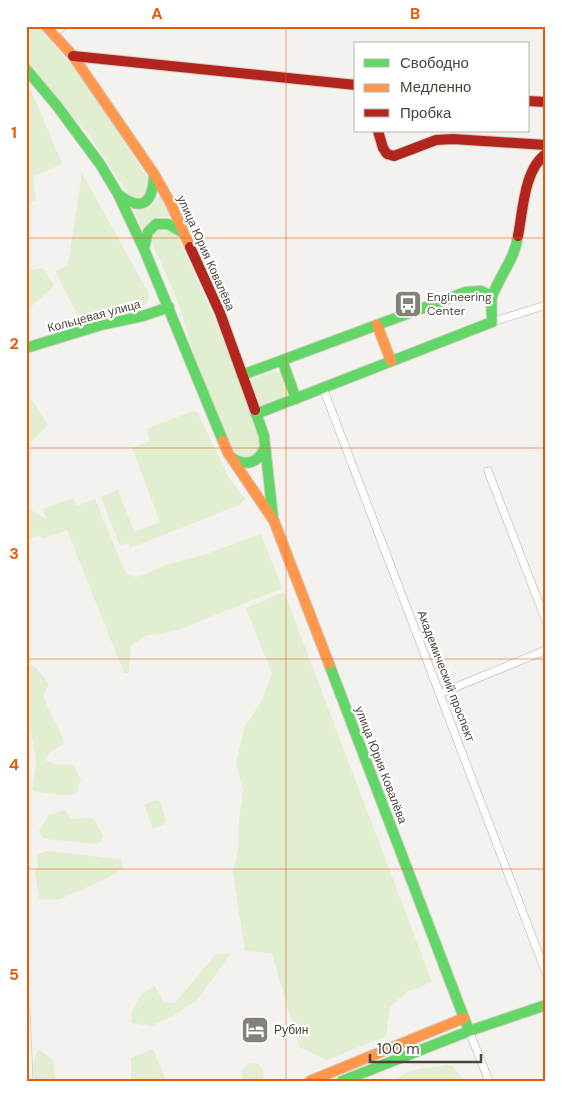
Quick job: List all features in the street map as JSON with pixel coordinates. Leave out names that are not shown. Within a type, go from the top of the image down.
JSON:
[{"type":"main road","name":"улица Юрия Ковалёва","points":[[50,30],[72,56],[154,174],[171,204],[220,313],[266,444],[274,521]]},
{"type":"main road","points":[[72,56],[354,85]]},
{"type":"main road","name":"улица Юрия Ковалёва","points":[[26,69],[57,106],[100,164],[118,194],[169,307],[228,453],[274,521],[469,1031]]},
{"type":"main road","points":[[530,101],[546,102]]},
{"type":"main road","points":[[378,132],[383,148],[387,154],[394,156],[436,140],[453,138],[546,145]]},
{"type":"main road","points":[[256,414],[492,322],[492,296],[506,271],[517,244],[529,176],[540,158],[546,154]]},
{"type":"main road","points":[[118,194],[131,203],[138,205],[145,203],[154,193],[154,174]]},
{"type":"main road","points":[[144,249],[145,235],[157,223],[169,223],[183,232]]},
{"type":"main road","points":[[242,375],[466,292],[481,291],[492,296]]},
{"type":"main road","name":"Кольцевая улица","points":[[26,348],[169,307]]},
{"type":"main road","points":[[377,325],[391,361]]},
{"type":"main road","points":[[282,360],[296,399]]},
{"type":"main road","points":[[228,453],[236,462],[242,464],[253,462],[262,455],[266,444]]},
{"type":"main road","points":[[342,1081],[469,1031],[546,1006]]},
{"type":"main road","points":[[310,1081],[333,1077],[464,1018]]},
{"type":"street","points":[[50,30],[63,26]]},
{"type":"street","points":[[492,322],[546,305]]},
{"type":"street","name":"Академический проспект","points":[[323,388],[546,973]]},
{"type":"street","points":[[488,471],[546,621]]},
{"type":"street","points":[[439,694],[546,650]]},
{"type":"street","points":[[26,1011],[29,1081]]},
{"type":"street","points":[[469,1031],[489,1081]]},
{"type":"green space","points":[[26,26],[38,26],[100,102],[149,180],[148,193],[138,198],[129,195],[88,133],[72,118],[26,60]]},
{"type":"green space","points":[[26,88],[34,97],[62,164],[33,177],[36,201],[26,203]]},
{"type":"green space","points":[[82,173],[147,290],[149,297],[147,303],[142,307],[81,322],[55,271],[68,265]]},
{"type":"green space","points":[[161,194],[172,217],[159,218],[142,229],[134,211],[149,208]]},
{"type":"green space","points":[[164,227],[175,232],[177,235],[218,327],[255,423],[260,438],[260,447],[258,452],[251,457],[242,456],[231,448],[190,343],[179,305],[152,242],[155,232]]},
{"type":"green space","points":[[43,268],[54,286],[26,311],[26,271]]},
{"type":"green space","points":[[276,371],[282,373],[290,394],[287,399],[261,407],[251,383],[259,376]]},
{"type":"green space","points":[[26,391],[48,425],[26,446]]},
{"type":"green space","points":[[192,411],[198,413],[228,476],[245,499],[239,505],[130,548],[128,543],[120,546],[101,497],[118,490],[134,532],[160,522],[132,448],[150,441],[147,429]]},
{"type":"green space","points":[[73,498],[77,506],[95,499],[127,574],[136,577],[163,566],[206,554],[261,534],[282,588],[183,628],[162,634],[146,635],[131,646],[129,670],[128,673],[124,673],[67,530],[42,539],[40,535],[26,540],[26,507],[46,519],[43,509]]},
{"type":"green space","points":[[284,592],[432,982],[407,992],[390,1007],[386,1036],[327,1060],[299,1047],[272,953],[245,951],[233,873],[238,849],[243,791],[236,763],[245,726],[262,701],[272,673],[246,608]]},
{"type":"green space","points":[[26,663],[37,668],[49,685],[43,694],[64,744],[50,752],[45,760],[57,765],[73,765],[81,780],[76,794],[63,795],[32,791],[36,761],[26,715]]},
{"type":"green space","points":[[156,800],[160,801],[166,821],[163,825],[153,829],[144,805]]},
{"type":"green space","points":[[65,810],[71,819],[94,819],[103,836],[101,842],[96,844],[45,839],[41,836],[39,831],[49,815]]},
{"type":"green space","points":[[46,851],[121,859],[123,868],[106,879],[60,899],[39,899],[35,872],[38,866],[37,855]]},
{"type":"green space","points":[[216,954],[230,954],[198,999],[173,1016],[151,1026],[131,1023],[132,1011],[141,995],[155,986],[164,1003],[175,1003]]},
{"type":"green space","points":[[38,1049],[54,1061],[55,1081],[35,1081],[32,1067]]},
{"type":"green space","points":[[153,1049],[166,1081],[131,1081],[131,1058]]},
{"type":"green space","points":[[250,1063],[257,1064],[262,1068],[264,1074],[262,1081],[244,1081],[242,1076],[244,1068]]},
{"type":"green space","points":[[446,1065],[453,1066],[464,1081],[395,1081],[413,1070]]},
{"type":"traffic: fast","points":[[26,69],[57,106],[100,164],[118,194],[144,249],[223,441]]},
{"type":"traffic: fast","points":[[119,195],[134,203],[140,204],[145,202],[149,198],[154,175]]},
{"type":"traffic: fast","points":[[144,248],[148,232],[156,224],[168,224],[182,232]]},
{"type":"traffic: fast","points":[[256,414],[492,322],[492,297],[511,259],[518,236]]},
{"type":"traffic: fast","points":[[242,375],[466,292],[481,291],[492,296]]},
{"type":"traffic: fast","points":[[26,348],[169,307]]},
{"type":"traffic: fast","points":[[282,360],[296,399]]},
{"type":"traffic: fast","points":[[255,410],[264,436],[273,518]]},
{"type":"traffic: fast","points":[[232,458],[237,461],[252,462],[259,457],[265,447]]},
{"type":"traffic: fast","points":[[329,664],[469,1031]]},
{"type":"traffic: fast","points":[[342,1081],[469,1031],[546,1005]]},
{"type":"traffic: slow","points":[[46,26],[73,56],[154,174],[171,204],[190,247]]},
{"type":"traffic: slow","points":[[377,325],[391,361]]},
{"type":"traffic: slow","points":[[223,441],[228,453],[274,521],[329,664]]},
{"type":"traffic: slow","points":[[310,1081],[464,1018]]},
{"type":"traffic: jam","points":[[73,56],[354,85]]},
{"type":"traffic: jam","points":[[530,101],[546,102]]},
{"type":"traffic: jam","points":[[378,132],[383,148],[387,154],[394,156],[436,140],[453,139],[546,145]]},
{"type":"traffic: jam","points":[[518,236],[529,180],[533,170],[546,154]]},
{"type":"traffic: jam","points":[[190,247],[220,313],[255,410]]},
{"type":"place","name":"Engineering Center","points":[[408,304]]},
{"type":"place","name":"Рубин","points":[[255,1030]]}]
